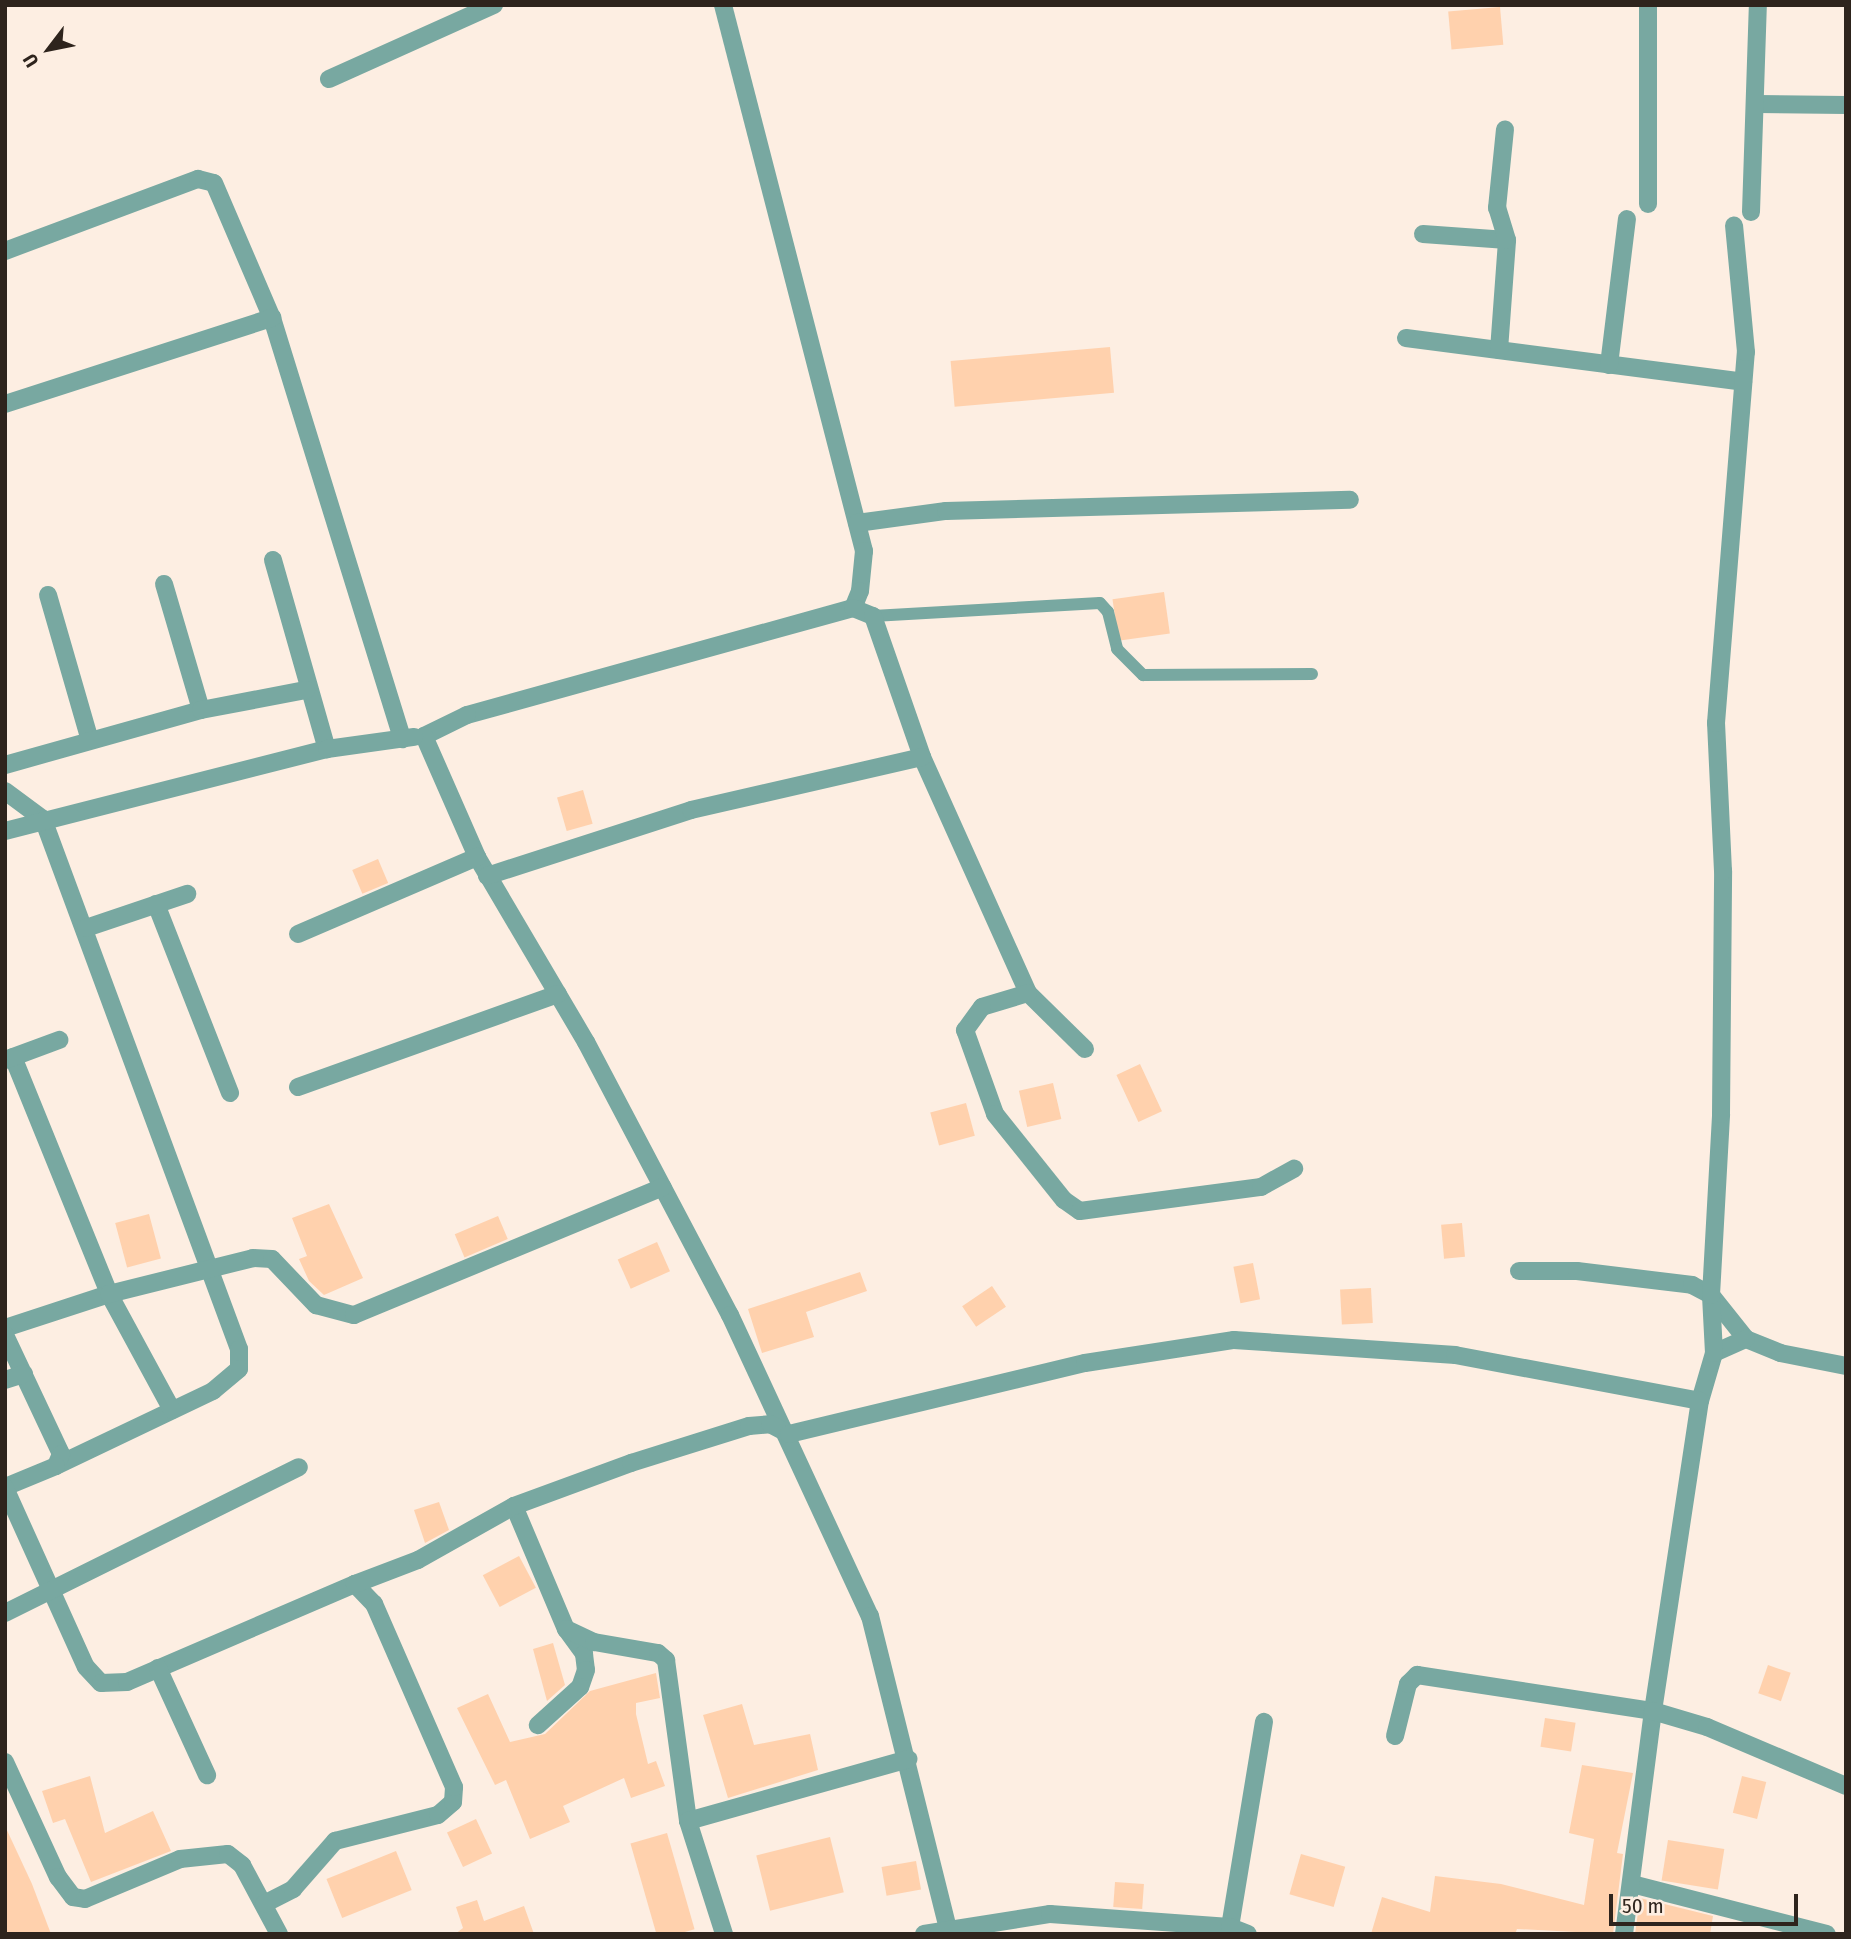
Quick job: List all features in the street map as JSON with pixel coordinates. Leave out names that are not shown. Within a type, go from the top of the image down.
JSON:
[{"type":"street","points":[[329,79],[494,5]]},
{"type":"street","points":[[723,5],[857,523],[864,577],[853,608]]},
{"type":"street","points":[[1648,5],[1648,204]]},
{"type":"street","points":[[1751,212],[1757,104],[1758,5]]},
{"type":"street","points":[[1757,104],[1846,105]]},
{"type":"street","points":[[1499,350],[1507,240],[1497,208],[1505,129]]},
{"type":"street","points":[[5,251],[198,179],[214,183],[272,318],[402,738]]},
{"type":"street","points":[[1609,365],[1627,219]]},
{"type":"street","points":[[1624,1934],[1653,1711],[1700,1401],[1714,1353],[1711,1295],[1721,1114],[1723,912],[1716,723],[1746,352],[1734,226]]},
{"type":"street","points":[[1423,234],[1507,240]]},
{"type":"street","points":[[5,404],[272,318]]},
{"type":"street","points":[[1406,338],[1742,382]]},
{"type":"street","points":[[857,523],[960,511],[1350,500]]},
{"type":"street","points":[[273,560],[306,690],[327,749]]},
{"type":"street","points":[[163,584],[201,710]]},
{"type":"street","points":[[48,595],[89,737]]},
{"type":"street","points":[[5,831],[327,749],[424,736],[467,715],[853,608],[873,616],[922,757],[1028,993],[1086,1049]]},
{"type":"street","points":[[5,765],[89,737],[201,710],[306,690]]},
{"type":"street","points":[[424,736],[477,858],[558,994],[663,1187],[789,1434],[870,1616],[908,1759],[948,1928]]},
{"type":"street","points":[[487,876],[691,810],[922,757]]},
{"type":"street","points":[[5,791],[43,820],[86,928],[239,1349],[239,1369],[214,1391],[56,1466],[5,1487],[86,1667],[101,1683],[127,1682],[355,1584],[418,1560],[514,1506],[714,1434],[770,1424],[789,1434],[1085,1363],[1234,1340],[1455,1355],[1700,1401]]},
{"type":"street","points":[[298,934],[477,858]]},
{"type":"street","points":[[86,928],[187,894]]},
{"type":"street","points":[[156,904],[230,1093]]},
{"type":"street","points":[[1028,993],[982,1007],[965,1030],[995,1114],[1072,1206],[1090,1213],[1261,1187],[1294,1169]]},
{"type":"street","points":[[298,1087],[558,994]]},
{"type":"street","points":[[59,1040],[9,1058],[109,1294],[172,1410]]},
{"type":"street","points":[[5,1328],[109,1294],[211,1268],[272,1259],[316,1305],[354,1315],[663,1187]]},
{"type":"street","points":[[1519,1271],[1669,1282],[1711,1295],[1746,1339],[1780,1353],[1846,1366]]},
{"type":"street","points":[[5,1335],[56,1438],[61,1454],[56,1466]]},
{"type":"street","points":[[1714,1353],[1746,1339]]},
{"type":"street","points":[[5,1380],[24,1374]]},
{"type":"street","points":[[5,1613],[51,1587],[299,1467]]},
{"type":"street","points":[[514,1506],[566,1629],[584,1654],[586,1670],[580,1686],[538,1725]]},
{"type":"street","points":[[264,1904],[293,1889],[335,1841],[438,1815],[453,1802],[454,1787],[374,1604],[355,1584]]},
{"type":"street","points":[[566,1629],[594,1642],[658,1653],[666,1660],[688,1821],[724,1934]]},
{"type":"street","points":[[158,1668],[207,1775]]},
{"type":"street","points":[[1395,1736],[1408,1684],[1416,1675],[1653,1711],[1707,1727],[1846,1786]]},
{"type":"street","points":[[1230,1927],[1265,1722]]},
{"type":"street","points":[[688,1821],[908,1759]]},
{"type":"street","points":[[5,1762],[58,1877],[73,1897],[85,1899],[180,1859],[215,1852],[242,1865],[279,1934]]},
{"type":"street","points":[[1632,1884],[1828,1934]]},
{"type":"street","points":[[924,1934],[948,1928],[1050,1914],[1230,1927],[1248,1934]]},
{"type":"lane","points":[[873,616],[1100,603],[1108,612],[1117,649],[1143,674],[1312,674]]},
{"type":"building","points":[[1500,7],[1503,45],[1452,49],[1448,12]]},
{"type":"building","points":[[1110,347],[1114,393],[955,407],[951,361]]},
{"type":"building","points":[[1164,592],[1170,634],[1118,641],[1113,599]]},
{"type":"building","points":[[583,790],[593,824],[567,831],[557,797]]},
{"type":"building","points":[[378,859],[388,883],[362,894],[352,870]]},
{"type":"building","points":[[1140,1064],[1162,1111],[1138,1122],[1116,1075]]},
{"type":"building","points":[[1053,1083],[1061,1119],[1027,1127],[1019,1091]]},
{"type":"building","points":[[966,1103],[975,1136],[939,1145],[930,1113]]},
{"type":"building","points":[[329,1204],[363,1278],[324,1295],[309,1281],[299,1259],[307,1256],[292,1218]]},
{"type":"building","points":[[149,1214],[161,1258],[127,1267],[115,1223]]},
{"type":"building","points":[[498,1216],[508,1239],[465,1257],[455,1234]]},
{"type":"building","points":[[1462,1223],[1465,1257],[1444,1259],[1441,1225]]},
{"type":"building","points":[[657,1242],[670,1271],[631,1289],[618,1259]]},
{"type":"building","points":[[1253,1263],[1260,1299],[1240,1303],[1233,1267]]},
{"type":"building","points":[[860,1272],[867,1291],[806,1312],[814,1337],[762,1353],[748,1309]]},
{"type":"building","points":[[992,1286],[1006,1307],[976,1327],[962,1306]]},
{"type":"building","points":[[1371,1288],[1373,1323],[1342,1325],[1340,1290]]},
{"type":"building","points":[[439,1502],[449,1530],[425,1543],[414,1510]]},
{"type":"building","points":[[519,1556],[536,1588],[500,1607],[483,1575]]},
{"type":"building","points":[[553,1643],[565,1685],[547,1701],[533,1649]]},
{"type":"building","points":[[1768,1665],[1791,1673],[1781,1701],[1758,1693]]},
{"type":"building","points":[[656,1673],[660,1698],[636,1703],[636,1714],[648,1764],[656,1761],[665,1786],[631,1798],[624,1778],[563,1806],[570,1822],[530,1839],[506,1780],[495,1785],[457,1708],[488,1694],[510,1742],[545,1734],[590,1691]]},
{"type":"building","points":[[742,1704],[754,1745],[810,1734],[818,1770],[728,1798],[703,1715]]},
{"type":"building","points":[[1545,1718],[1576,1723],[1571,1751],[1540,1747]]},
{"type":"building","points":[[1582,1765],[1633,1773],[1617,1853],[1623,1854],[1613,1934],[1517,1929],[1515,1934],[1371,1934],[1382,1897],[1430,1912],[1435,1876],[1501,1884],[1584,1905],[1594,1839],[1569,1833]]},
{"type":"building","points":[[90,1776],[105,1833],[153,1811],[171,1851],[91,1882],[65,1819],[53,1823],[42,1791]]},
{"type":"building","points":[[1742,1776],[1766,1782],[1757,1819],[1733,1813]]},
{"type":"building","points":[[476,1819],[492,1853],[463,1867],[447,1833]]},
{"type":"building","points":[[5,1826],[32,1884],[51,1934],[5,1934]]},
{"type":"building","points":[[667,1833],[695,1929],[678,1934],[656,1934],[630,1843]]},
{"type":"building","points":[[830,1837],[844,1892],[770,1911],[756,1855]]},
{"type":"building","points":[[1668,1840],[1724,1849],[1718,1889],[1662,1880]]},
{"type":"building","points":[[396,1851],[412,1890],[342,1918],[326,1879]]},
{"type":"building","points":[[1301,1854],[1345,1867],[1334,1907],[1289,1894]]},
{"type":"building","points":[[916,1861],[921,1890],[887,1896],[882,1867]]},
{"type":"building","points":[[1115,1882],[1144,1884],[1142,1909],[1113,1907]]},
{"type":"building","points":[[1640,1898],[1713,1916],[1710,1934],[1635,1934]]},
{"type":"building","points":[[477,1900],[484,1921],[524,1906],[534,1934],[455,1934],[463,1928],[456,1907]]}]
